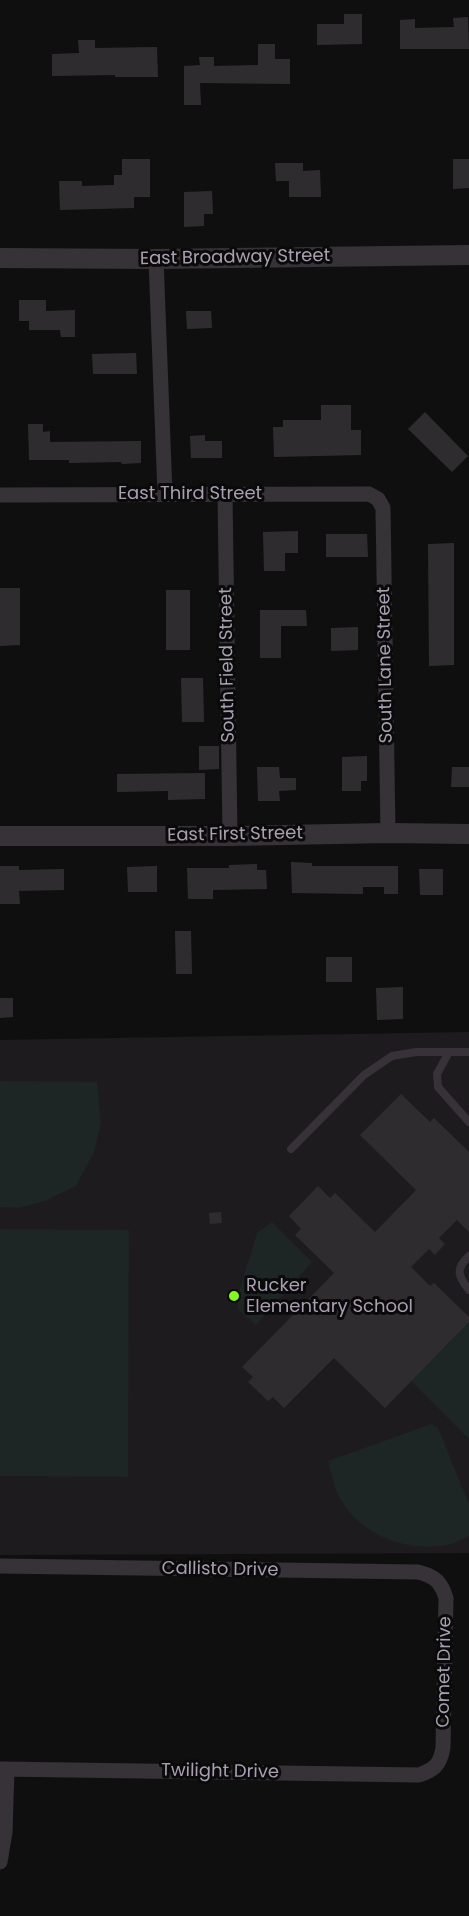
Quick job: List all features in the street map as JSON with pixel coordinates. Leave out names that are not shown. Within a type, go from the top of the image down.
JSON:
[{"type":"street","name":"East Broadway Street","points":[[0,258],[156,259],[469,255]]},
{"type":"street","points":[[156,259],[165,494]]},
{"type":"street","name":"East Third Street","points":[[0,495],[369,494],[378,499]]},
{"type":"street","name":"South Field Street","points":[[225,495],[230,836]]},
{"type":"street","name":"South Lane Street","points":[[378,499],[383,508],[388,833]]},
{"type":"street","name":"East First Street","points":[[0,836],[469,834]]},
{"type":"street","name":"Callisto Drive","points":[[0,1566],[418,1572],[429,1574],[438,1580]]},
{"type":"street","name":"Comet Drive","points":[[438,1580],[446,1598],[444,1749],[438,1765]]},
{"type":"street","name":"Twilight Drive","points":[[4,1769],[419,1775],[438,1765]]},
{"type":"street","points":[[0,1862],[5,1832],[4,1769]]},
{"type":"lane","points":[[291,1149],[364,1075],[392,1056],[416,1052],[469,1052]]},
{"type":"lane","points":[[449,1052],[437,1074],[438,1087],[469,1122]]},
{"type":"lane","points":[[469,1256],[462,1262],[459,1272],[462,1282],[469,1290]]},
{"type":"shaded area","name":"Rucker Elementary School","points":[[469,1032],[469,1553],[0,1555],[0,1040]]},
{"type":"shaded area","points":[[0,1081],[97,1082],[101,1123],[94,1152],[76,1186],[45,1201],[18,1208],[0,1207]]},
{"type":"shaded area","points":[[272,1222],[312,1262],[256,1325],[238,1309],[239,1292],[257,1233]]},
{"type":"shaded area","points":[[0,1229],[129,1230],[128,1477],[0,1476]]},
{"type":"shaded area","points":[[469,1324],[469,1439],[411,1381]]},
{"type":"shaded area","points":[[431,1424],[438,1428],[469,1504],[469,1536],[456,1543],[431,1547],[399,1543],[369,1530],[357,1520],[337,1493],[328,1461]]},
{"type":"building","points":[[344,14],[362,14],[362,44],[317,45],[317,24],[344,24]]},
{"type":"building","points":[[468,17],[469,49],[400,49],[400,20],[415,19],[415,28],[454,27],[453,18]]},
{"type":"building","points":[[78,40],[95,40],[95,48],[157,47],[158,77],[52,76],[52,54],[79,53]]},
{"type":"building","points":[[258,44],[275,44],[275,59],[290,59],[290,84],[200,83],[201,105],[184,105],[184,66],[200,65],[199,57],[214,57],[214,66],[258,65]]},
{"type":"building","points":[[122,159],[150,159],[150,197],[134,197],[134,208],[60,210],[59,181],[82,181],[82,186],[114,185],[114,175],[122,175]]},
{"type":"building","points":[[453,159],[469,159],[469,188],[453,189]]},
{"type":"building","points":[[275,163],[303,163],[303,171],[320,170],[321,197],[289,197],[289,181],[276,181]]},
{"type":"building","points":[[212,191],[213,214],[204,214],[204,226],[184,227],[184,192]]},
{"type":"building","points":[[19,300],[46,300],[46,311],[75,310],[75,337],[61,337],[60,330],[29,330],[29,321],[19,321]]},
{"type":"building","points":[[186,311],[211,311],[212,328],[187,329]]},
{"type":"building","points":[[136,353],[137,374],[93,374],[92,354]]},
{"type":"building","points":[[321,405],[351,405],[351,430],[361,430],[361,455],[274,457],[273,427],[283,427],[283,420],[321,420]]},
{"type":"building","points":[[425,412],[468,456],[452,472],[408,429]]},
{"type":"building","points":[[28,424],[43,424],[43,432],[50,431],[50,442],[141,441],[141,463],[69,463],[69,460],[29,460]]},
{"type":"building","points":[[205,435],[205,441],[222,441],[222,458],[191,458],[190,436]]},
{"type":"building","points":[[298,531],[298,553],[285,553],[285,571],[264,571],[263,532]]},
{"type":"building","points":[[326,534],[367,534],[368,557],[326,557]]},
{"type":"building","points":[[454,543],[454,665],[429,666],[428,544]]},
{"type":"building","points":[[0,588],[20,588],[20,645],[0,646]]},
{"type":"building","points":[[166,590],[190,590],[190,650],[166,650]]},
{"type":"building","points":[[260,610],[306,610],[307,626],[281,626],[281,658],[260,658]]},
{"type":"building","points":[[358,627],[358,650],[331,651],[331,628]]},
{"type":"building","points":[[181,678],[203,678],[204,722],[182,722]]},
{"type":"building","points":[[199,746],[219,746],[219,769],[199,770]]},
{"type":"building","points":[[367,756],[367,781],[361,781],[361,791],[342,791],[342,757]]},
{"type":"building","points":[[257,767],[279,767],[280,778],[296,778],[296,790],[279,791],[280,801],[258,801]]},
{"type":"building","points":[[452,767],[469,767],[469,787],[451,787]]},
{"type":"building","points":[[205,773],[205,799],[168,800],[168,791],[117,792],[117,774]]},
{"type":"building","points":[[291,862],[312,863],[312,866],[398,866],[398,894],[384,894],[384,887],[363,887],[363,894],[292,893]]},
{"type":"building","points":[[257,864],[257,870],[266,870],[267,889],[213,890],[213,899],[188,899],[187,868],[229,868],[229,865]]},
{"type":"building","points":[[0,866],[19,866],[19,870],[64,869],[64,890],[19,891],[20,904],[0,904]]},
{"type":"building","points":[[157,866],[157,892],[128,892],[127,867]]},
{"type":"building","points":[[419,869],[443,869],[443,895],[420,895]]},
{"type":"building","points":[[175,931],[191,931],[192,974],[176,974]]},
{"type":"building","points":[[326,957],[352,957],[352,982],[326,982]]},
{"type":"building","points":[[403,987],[403,1019],[377,1020],[376,988]]},
{"type":"building","points":[[0,998],[13,998],[13,1017],[0,1018]]},
{"type":"building","points":[[401,1094],[430,1122],[434,1118],[469,1152],[469,1232],[457,1220],[439,1238],[445,1244],[435,1255],[429,1249],[411,1267],[430,1286],[434,1283],[469,1317],[469,1322],[385,1408],[334,1358],[284,1408],[273,1397],[268,1401],[248,1382],[253,1377],[242,1367],[334,1273],[295,1235],[301,1229],[289,1216],[318,1186],[330,1198],[335,1193],[375,1232],[416,1190],[360,1135]]},
{"type":"building","points":[[221,1212],[222,1223],[210,1224],[209,1213]]},
{"type":"place","name":"Rucker Elementary School","points":[[234,1296]]}]
